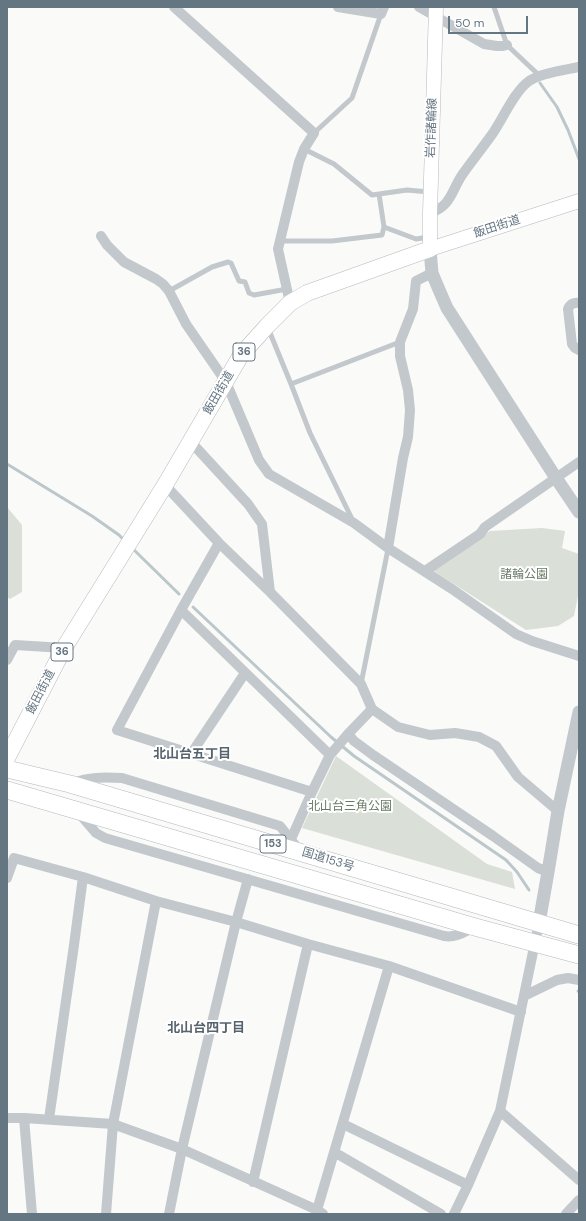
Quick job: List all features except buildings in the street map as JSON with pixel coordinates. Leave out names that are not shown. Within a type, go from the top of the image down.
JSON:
[{"type":"highway","name":"国道153号","points":[[7,769],[70,784],[296,845],[579,935]]},
{"type":"highway","name":"国道153号","points":[[7,790],[579,955]]},
{"type":"main road","name":"岩作諸輪線","points":[[430,243],[430,192],[436,11]]},
{"type":"main road","name":"飯田街道","points":[[7,758],[64,648],[165,486],[241,355],[267,326],[289,296],[307,293],[430,243],[579,200]]},
{"type":"street","points":[[338,7],[383,10]]},
{"type":"street","points":[[419,7],[436,11],[484,44],[497,46],[507,44]]},
{"type":"street","points":[[180,9],[314,132],[304,149],[299,162],[278,249],[289,296]]},
{"type":"street","points":[[430,213],[446,204],[462,176],[493,133],[522,88],[531,80],[540,76],[579,67]]},
{"type":"street","points":[[101,236],[107,245],[124,262],[156,279],[169,291],[186,324],[226,382],[259,460],[269,474],[354,523],[388,548],[425,571],[516,634],[532,641],[579,656]]},
{"type":"street","points":[[430,243],[432,273],[447,308],[579,512]]},
{"type":"street","points":[[388,548],[402,458],[408,437],[410,410],[408,390],[400,356],[400,342],[412,309],[416,281],[432,273]]},
{"type":"street","points":[[579,303],[573,303],[568,309],[572,344],[574,348],[579,350]]},
{"type":"street","points":[[191,442],[248,504],[262,524],[270,592]]},
{"type":"street","points":[[425,571],[480,534],[485,527],[579,462]]},
{"type":"street","points":[[165,486],[219,543],[361,684],[372,709],[398,727],[430,735],[455,733],[478,737],[496,746],[518,777],[558,811]]},
{"type":"street","points":[[219,543],[181,610],[117,730],[312,792]]},
{"type":"street","points":[[181,610],[245,673],[332,752]]},
{"type":"street","points":[[7,660],[15,645],[64,648]]},
{"type":"street","points":[[191,754],[245,673]]},
{"type":"street","points":[[296,845],[312,792],[332,752],[372,709]]},
{"type":"street","points":[[454,1214],[500,1111],[535,943],[558,811],[579,712]]},
{"type":"street","points":[[346,736],[538,868],[548,872]]},
{"type":"street","points":[[76,810],[96,833],[105,838],[444,936],[451,937],[459,935],[475,926]]},
{"type":"street","points":[[7,878],[14,858],[83,877],[156,901],[236,922],[308,944],[389,966],[521,1012]]},
{"type":"street","points":[[48,1119],[83,877]]},
{"type":"street","points":[[169,1214],[182,1149],[236,922],[248,879]]},
{"type":"street","points":[[106,1214],[113,1124],[156,901]]},
{"type":"street","points":[[253,1182],[308,944]]},
{"type":"street","points":[[7,1118],[48,1119],[113,1124],[182,1149],[320,1212],[334,1152],[389,966]]},
{"type":"street","points":[[524,996],[557,980],[568,978],[579,980]]},
{"type":"street","points":[[500,1111],[579,1180]]},
{"type":"street","points":[[24,1118],[32,1214]]},
{"type":"street","points":[[343,1124],[468,1185]]},
{"type":"street","points":[[334,1152],[441,1214]]},
{"type":"street","points":[[566,1214],[579,1200]]},
{"type":"lane","points":[[494,7],[507,44],[540,76]]},
{"type":"lane","points":[[314,132],[352,98],[383,10]]},
{"type":"lane","points":[[304,149],[334,164],[372,196],[407,190],[430,192]]},
{"type":"lane","points":[[280,241],[332,241],[382,235],[384,227],[379,194]]},
{"type":"lane","points":[[384,227],[430,243]]},
{"type":"lane","points":[[169,291],[212,267],[228,262],[231,264],[238,281],[244,282],[249,293],[254,295],[289,296]]},
{"type":"lane","points":[[267,326],[310,434],[354,523]]},
{"type":"lane","points":[[291,384],[400,342]]},
{"type":"lane","points":[[361,684],[388,548]]},
{"type":"green space","points":[[7,507],[22,525],[22,592],[10,599],[7,597]]},
{"type":"green space","name":"諸輪公園","points":[[542,528],[565,531],[562,548],[579,554],[579,591],[574,616],[558,626],[526,630],[432,570],[490,531]]},
{"type":"green space","name":"北山台三角公園","points":[[336,756],[487,864],[512,872],[515,889],[302,828]]},
{"type":"waterway","points":[[540,83],[557,107],[579,159]]},
{"type":"waterway","points":[[7,464],[92,516],[124,540]]},
{"type":"waterway","points":[[131,547],[179,594]]},
{"type":"waterway","points":[[193,607],[331,737],[354,756],[506,860],[517,872],[529,890]]},
{"type":"district","name":"北山台五丁目","points":[[192,755]]},
{"type":"district","name":"北山台四丁目","points":[[206,1029]]}]
